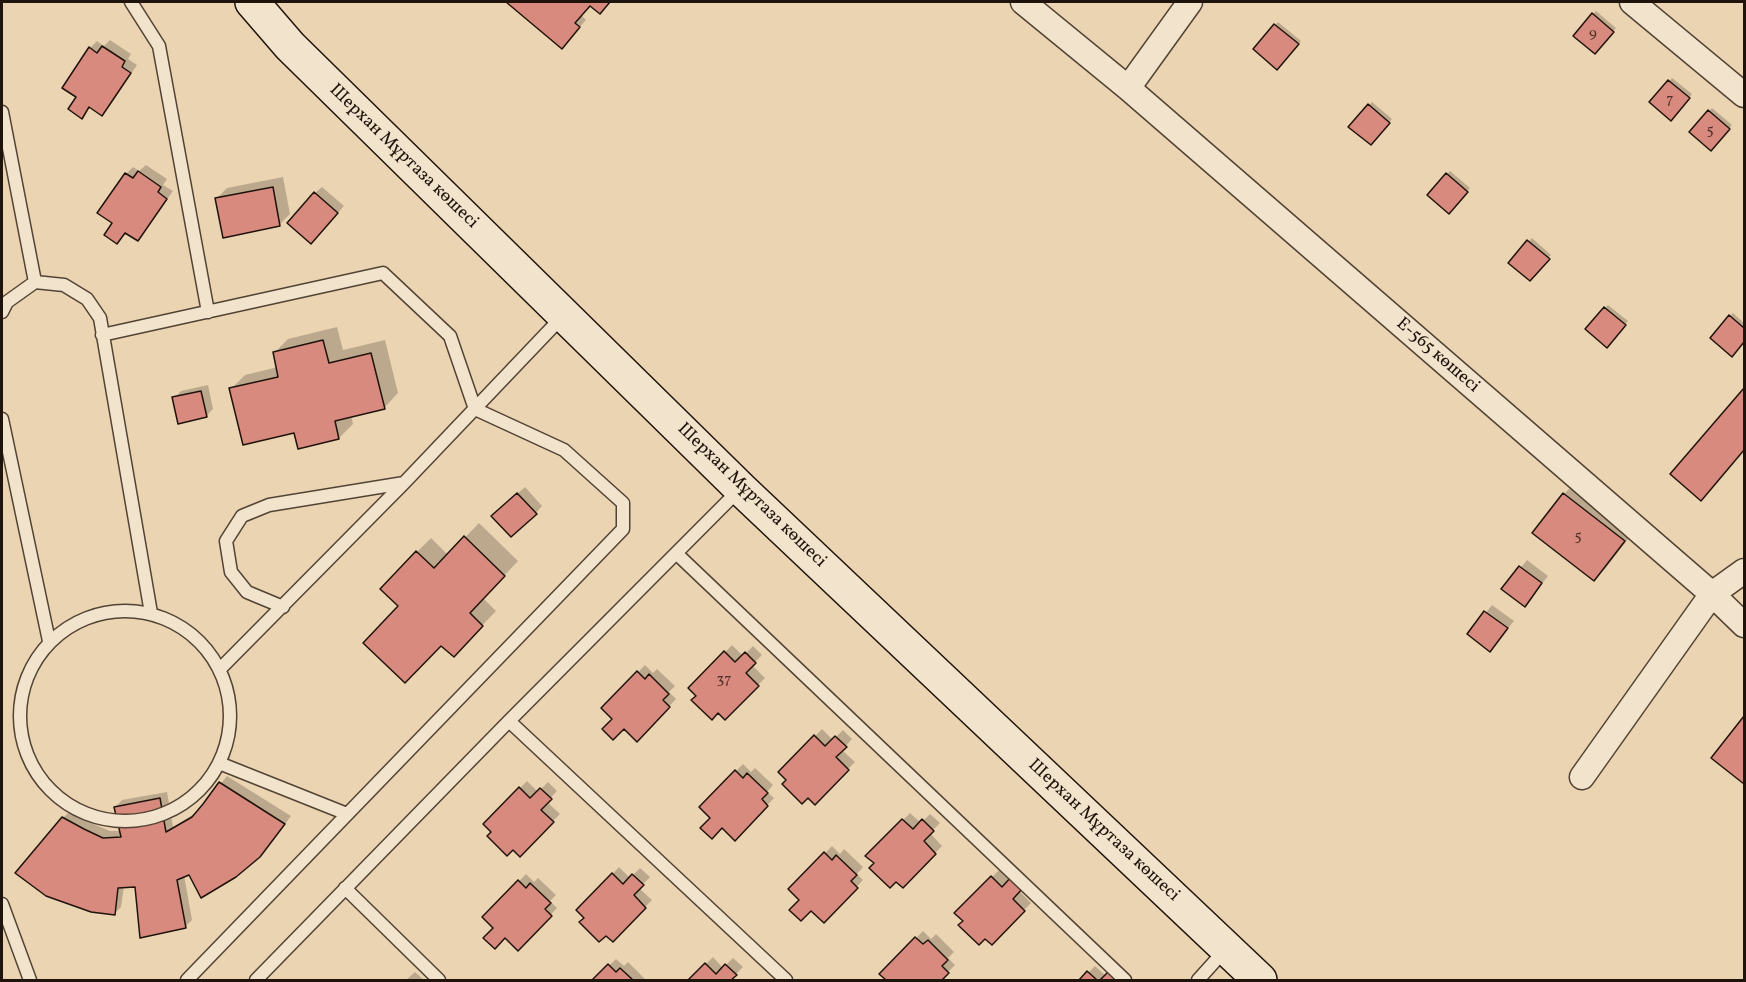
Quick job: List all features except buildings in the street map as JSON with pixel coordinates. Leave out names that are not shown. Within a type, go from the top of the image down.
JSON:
[{"type":"main road","name":"Шерхан Мұртаза көшесі","points":[[252,2],[290,46],[741,489],[1260,981]]},
{"type":"street","name":"Е-565 көшесі","points":[[1023,2],[1128,88],[1712,594],[1744,625]]},
{"type":"street","points":[[1128,88],[1190,2]]},
{"type":"street","points":[[1632,2],[1744,95]]},
{"type":"street","points":[[1582,777],[1712,594],[1744,571]]},
{"type":"lane","points":[[131,2],[159,46],[208,312]]},
{"type":"lane","points":[[2,112],[35,282]]},
{"type":"lane","points":[[102,335],[383,273],[450,336],[475,409],[564,450],[623,502],[623,529],[187,981]]},
{"type":"lane","points":[[2,312],[7,302],[35,282],[63,285],[87,299],[100,318],[151,613]]},
{"type":"lane","points":[[221,668],[404,483],[565,315]]},
{"type":"lane","points":[[2,419],[50,641]]},
{"type":"lane","points":[[283,607],[247,592],[231,572],[226,540],[242,516],[269,505],[404,483]]},
{"type":"lane","points":[[256,981],[509,721],[741,489]]},
{"type":"lane","points":[[677,554],[1125,981]]},
{"type":"lane","points":[[114,610],[151,613],[177,624],[200,642],[221,668],[229,699],[228,735],[219,763],[193,796],[170,813],[143,822],[115,823],[92,816],[60,800],[36,773],[22,741],[19,705],[29,670],[50,641],[79,620],[114,610]]},
{"type":"lane","points":[[509,721],[786,981]]},
{"type":"lane","points":[[219,763],[347,814]]},
{"type":"lane","points":[[345,888],[439,981]]},
{"type":"lane","points":[[2,904],[30,981]]},
{"type":"lane","points":[[1198,981],[1227,948]]}]
